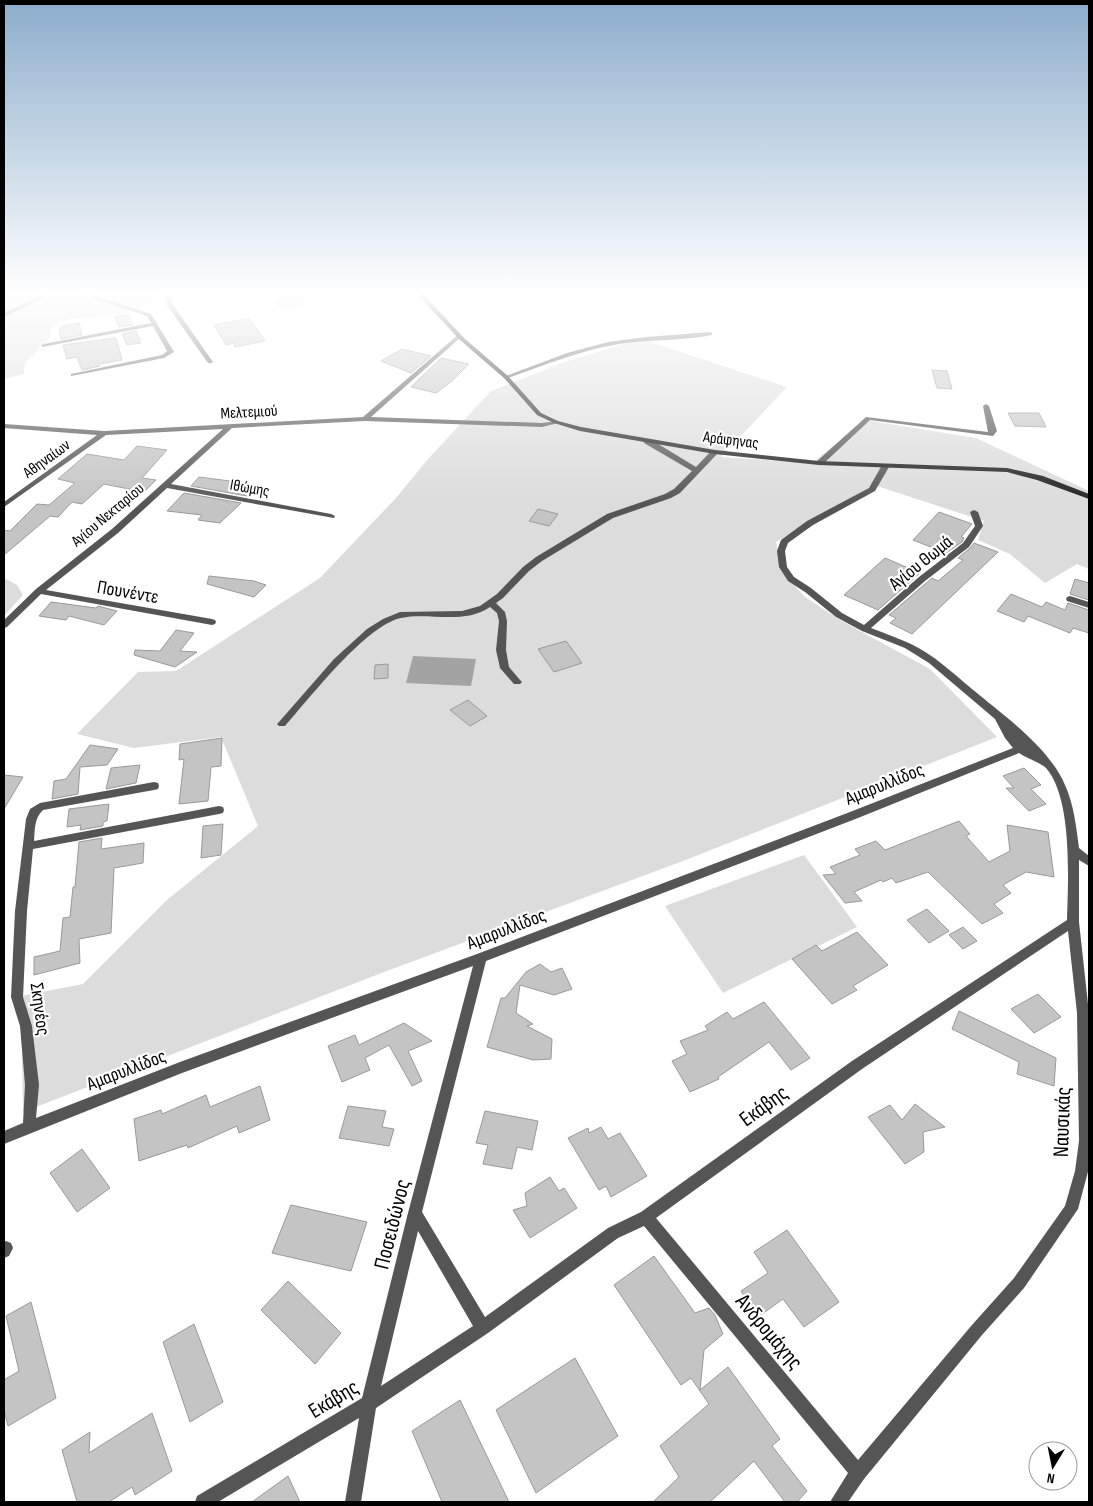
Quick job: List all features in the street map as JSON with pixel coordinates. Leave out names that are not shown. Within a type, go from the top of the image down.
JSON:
[{"type":"main road","name":"Αράφηνας","points":[[491,364],[506,377],[539,414],[556,422],[647,441],[716,452],[819,463],[885,467],[1007,470],[1040,478],[1089,498]]},
{"type":"street","points":[[73,375],[120,364]]},
{"type":"street","points":[[365,419],[427,364]]},
{"type":"street","points":[[506,377],[543,364]]},
{"type":"street","points":[[819,463],[868,418],[990,434],[993,431],[986,406]]},
{"type":"street","name":"Μελτεμιού","points":[[4,426],[104,433],[365,419],[542,425],[556,422]]},
{"type":"street","name":"Αγίου Νεκταρίου","points":[[4,626],[39,591],[115,531],[230,426]]},
{"type":"street","name":"Αθηναίων","points":[[4,505],[104,433]]},
{"type":"street","points":[[647,441],[697,471]]},
{"type":"street","points":[[282,724],[349,649],[379,622],[400,614],[471,612],[491,603],[539,559],[610,516],[668,496],[677,491],[716,452]]},
{"type":"street","name":"Ναυσικάς","points":[[838,1502],[858,1473],[977,1330],[1019,1283],[1071,1209],[1085,1173],[1083,1013],[1073,922],[1074,850],[1065,796],[1049,765],[1038,752],[998,716],[920,653],[865,629],[839,615],[791,579],[783,567],[781,551],[784,542],[797,532],[872,489],[885,467]]},
{"type":"street","name":"Ιθώμης","points":[[164,485],[332,516]]},
{"type":"street","name":"Αγίου Θωμά","points":[[865,629],[922,580],[966,546],[979,526],[974,512]]},
{"type":"street","name":"Πουνέντε","points":[[39,591],[212,622]]},
{"type":"street","points":[[1070,599],[1089,606]]},
{"type":"street","points":[[491,603],[501,612],[503,621],[501,650],[505,668],[517,682]]},
{"type":"street","points":[[998,716],[1007,735],[1027,756],[1049,765]]},
{"type":"street","name":"Αμαρυλλίδος","points":[[4,1137],[29,1126],[481,958],[1020,749]]},
{"type":"street","name":"Σκηνέος","points":[[29,1126],[32,1085],[26,1026],[18,997],[21,912],[31,819],[34,812],[40,807],[154,786]]},
{"type":"street","points":[[28,846],[219,810]]},
{"type":"street","points":[[1074,850],[1089,862]]},
{"type":"street","name":"Εκάβης","points":[[203,1502],[368,1403],[483,1328],[613,1233],[646,1217],[857,1065],[1073,922]]},
{"type":"street","name":"Ποσειδώνος","points":[[353,1502],[368,1403],[481,958]]},
{"type":"street","points":[[415,1213],[483,1328]]},
{"type":"street","name":"Ανδρομάχης","points":[[646,1217],[858,1473]]},
{"type":"shaded area","points":[[4,364],[25,364],[24,374],[4,379]]},
{"type":"shaded area","points":[[559,364],[718,364],[787,387],[721,457],[812,463],[865,420],[976,438],[1089,491],[1089,569],[1077,564],[1045,583],[1010,554],[978,540],[984,521],[874,485],[776,542],[783,573],[805,597],[840,620],[930,669],[997,737],[683,861],[384,972],[23,1112],[21,996],[83,984],[167,900],[258,826],[221,737],[134,748],[77,734],[138,672],[176,671],[320,578],[396,498],[428,459],[491,391]]},
{"type":"shaded area","points":[[4,578],[17,585],[23,595],[4,616]]},
{"type":"shaded area","points":[[413,656],[476,659],[471,686],[406,683]]},
{"type":"shaded area","points":[[804,855],[857,927],[723,993],[665,906]]},
{"type":"building","points":[[80,364],[99,364],[100,366],[82,370]]},
{"type":"building","points":[[389,364],[421,364],[411,373]]},
{"type":"building","points":[[435,364],[469,364],[452,381],[436,393],[411,387]]},
{"type":"building","points":[[932,370],[947,371],[952,389],[937,388]]},
{"type":"building","points":[[1008,413],[1039,413],[1046,427],[1015,426]]},
{"type":"building","points":[[137,446],[167,450],[142,478],[156,480],[144,492],[104,484],[82,504],[72,502],[58,517],[50,516],[4,555],[4,530],[10,531],[37,504],[49,505],[75,483],[58,479],[87,454],[124,460]]},
{"type":"building","points":[[199,477],[257,486],[247,496],[191,486]]},
{"type":"building","points":[[184,493],[241,503],[220,523],[198,520],[202,515],[167,511]]},
{"type":"building","points":[[538,509],[558,514],[549,526],[529,521]]},
{"type":"building","points":[[939,512],[972,524],[961,537],[964,538],[962,542],[946,553],[913,540]]},
{"type":"building","points":[[974,543],[998,552],[912,634],[890,623],[896,618],[889,615],[932,578],[938,581],[963,560],[958,558]]},
{"type":"building","points":[[885,558],[920,573],[878,610],[844,595]]},
{"type":"building","points":[[209,576],[254,581],[266,585],[254,597],[207,584]]},
{"type":"building","points":[[1075,579],[1089,583],[1089,600],[1070,594]]},
{"type":"building","points":[[1011,594],[1042,607],[1046,602],[1065,610],[1068,603],[1089,610],[1089,633],[1073,628],[1070,633],[1028,616],[1024,622],[997,611]]},
{"type":"building","points":[[51,602],[96,608],[98,606],[117,611],[104,625],[69,616],[66,620],[39,616]]},
{"type":"building","points":[[176,630],[194,633],[180,651],[197,652],[175,667],[134,655],[135,650],[160,651]]},
{"type":"building","points":[[566,641],[582,663],[554,672],[538,649]]},
{"type":"building","points":[[388,664],[388,678],[374,679],[375,665]]},
{"type":"building","points":[[468,700],[487,716],[470,726],[450,710]]},
{"type":"building","points":[[222,738],[221,766],[211,767],[208,801],[179,804],[184,759],[179,760],[180,744]]},
{"type":"building","points":[[90,745],[118,749],[107,765],[80,767],[78,794],[52,799],[54,781],[66,779]]},
{"type":"building","points":[[140,765],[136,783],[106,789],[111,768]]},
{"type":"building","points":[[1024,768],[1041,785],[1031,789],[1046,804],[1029,811],[1006,788],[1014,788],[1003,776]]},
{"type":"building","points":[[4,775],[23,777],[4,809]]},
{"type":"building","points":[[109,804],[107,821],[103,822],[103,826],[80,830],[81,825],[67,827],[69,809]]},
{"type":"building","points":[[959,821],[970,834],[966,836],[989,862],[1010,851],[1007,825],[1048,832],[1054,877],[1026,872],[1003,885],[1011,893],[994,904],[1003,913],[982,924],[928,872],[896,883],[892,878],[883,882],[881,880],[854,892],[862,901],[845,903],[823,875],[836,874],[830,867],[860,855],[855,849],[876,841],[885,850]]},
{"type":"building","points":[[223,824],[221,855],[201,858],[203,826]]},
{"type":"building","points":[[102,838],[101,849],[144,843],[143,863],[114,868],[111,933],[79,939],[80,963],[34,975],[34,957],[60,951],[63,918],[70,917],[79,842]]},
{"type":"building","points":[[927,909],[949,931],[929,943],[907,920]]},
{"type":"building","points":[[963,927],[977,941],[963,949],[949,935]]},
{"type":"building","points":[[857,932],[888,965],[853,986],[857,990],[832,1004],[792,959],[816,945],[822,951]]},
{"type":"building","points":[[540,964],[551,972],[562,968],[572,989],[554,995],[520,985],[516,1013],[533,1024],[527,1026],[552,1039],[551,1059],[533,1060],[487,1047],[501,998],[505,998],[526,972]]},
{"type":"building","points":[[1038,994],[1061,1017],[1034,1033],[1011,1009]]},
{"type":"building","points":[[764,1002],[810,1058],[791,1070],[769,1042],[718,1077],[719,1079],[690,1092],[672,1061],[687,1054],[680,1041],[708,1030],[705,1026],[727,1012],[733,1019]]},
{"type":"building","points":[[959,1011],[1056,1058],[1054,1086],[1017,1074],[1019,1062],[952,1029]]},
{"type":"building","points":[[404,1023],[432,1041],[408,1051],[422,1081],[412,1086],[389,1045],[365,1058],[370,1070],[342,1082],[328,1046],[355,1035],[359,1045]]},
{"type":"building","points":[[260,1086],[270,1120],[239,1133],[237,1126],[188,1148],[187,1145],[139,1161],[134,1119],[161,1110],[162,1114],[206,1095],[210,1107]]},
{"type":"building","points":[[915,1104],[945,1127],[923,1132],[924,1152],[905,1164],[868,1117],[890,1105],[902,1120]]},
{"type":"building","points":[[348,1106],[386,1111],[382,1127],[394,1129],[389,1146],[339,1138]]},
{"type":"building","points":[[485,1111],[538,1121],[532,1150],[517,1147],[512,1169],[483,1164],[488,1145],[476,1143]]},
{"type":"building","points":[[601,1127],[608,1139],[620,1133],[647,1176],[611,1197],[606,1186],[599,1190],[568,1138],[588,1128],[589,1133]]},
{"type":"building","points":[[82,1149],[110,1188],[77,1212],[50,1173]]},
{"type":"building","points":[[550,1177],[559,1191],[564,1188],[577,1208],[530,1238],[513,1210],[527,1206],[525,1193]]},
{"type":"building","points":[[291,1205],[367,1222],[351,1271],[272,1253]]},
{"type":"building","points":[[787,1230],[839,1302],[804,1327],[783,1299],[758,1317],[741,1291],[768,1273],[754,1252]]},
{"type":"building","points":[[654,1256],[695,1313],[709,1308],[715,1315],[723,1334],[704,1350],[700,1390],[728,1367],[780,1439],[772,1446],[807,1491],[797,1502],[785,1502],[754,1461],[710,1502],[653,1502],[679,1477],[660,1446],[709,1404],[691,1378],[681,1385],[614,1285]]},
{"type":"building","points":[[288,1281],[341,1333],[315,1364],[261,1310]]},
{"type":"building","points":[[31,1302],[56,1398],[8,1426],[4,1410],[4,1380],[19,1371],[6,1316]]},
{"type":"building","points":[[194,1324],[223,1402],[190,1422],[163,1342]]},
{"type":"building","points":[[575,1358],[618,1436],[536,1493],[496,1410]]},
{"type":"building","points":[[460,1400],[509,1502],[442,1502],[412,1431]]},
{"type":"building","points":[[152,1413],[172,1471],[135,1495],[132,1487],[109,1502],[77,1502],[62,1450],[90,1432],[89,1453]]},
{"type":"building","points":[[288,1476],[300,1502],[252,1502]]}]
